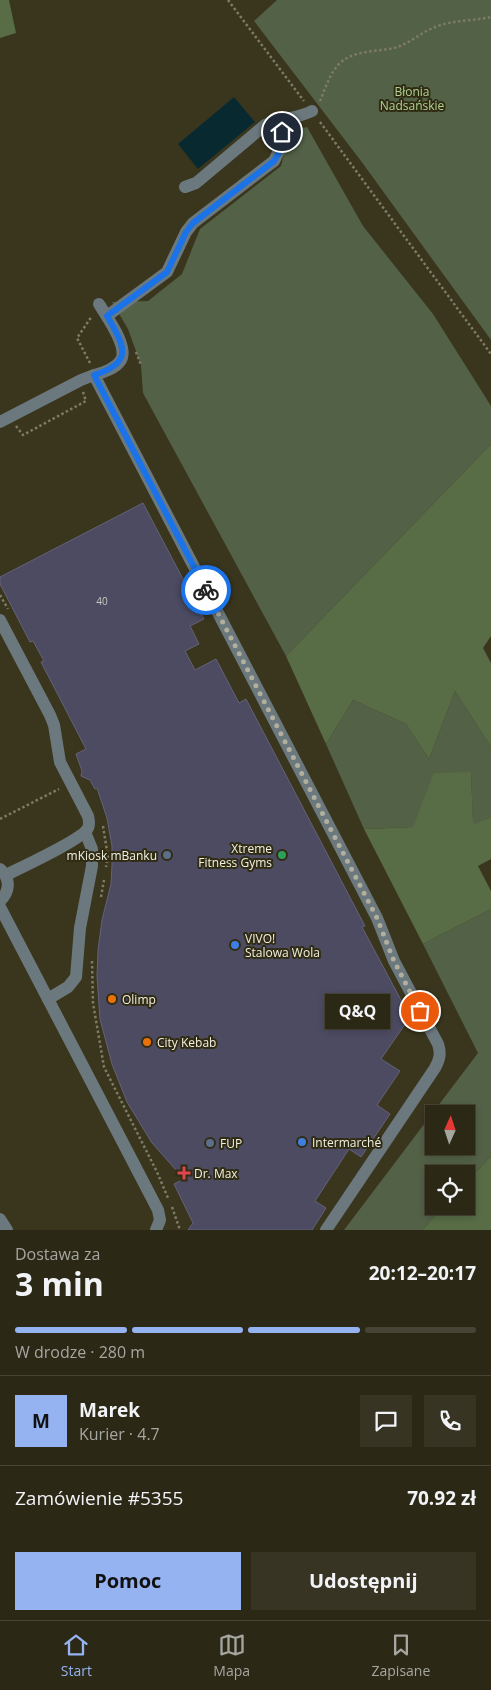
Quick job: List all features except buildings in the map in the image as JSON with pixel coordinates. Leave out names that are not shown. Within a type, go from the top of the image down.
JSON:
[{"type":"street","points":[[185,187],[196,183],[265,125],[304,115],[312,111]]},
{"type":"street","points":[[107,316],[167,272],[186,232],[193,223],[274,161],[280,151],[284,120]]},
{"type":"street","points":[[0,422],[81,380],[114,367],[121,361],[123,355],[120,340],[98,304]]},
{"type":"street","points":[[94,375],[377,918],[394,961],[440,1052],[435,1068],[326,1230]]},
{"type":"street","points":[[0,620],[50,715],[54,725],[60,762],[88,816],[89,823],[85,832],[3,872],[8,886],[0,901]]},
{"type":"street","points":[[48,999],[68,987],[76,977],[80,928],[92,866],[92,848],[85,832]]},
{"type":"street","points":[[0,907],[158,1210],[160,1220],[156,1230]]},
{"type":"street","points":[[0,1219],[7,1230]]},
{"type":"path","points":[[228,0],[491,354]]},
{"type":"path","points":[[312,111],[320,101],[332,73],[346,58],[355,54],[394,48],[417,38],[434,27],[491,17]]},
{"type":"path","points":[[0,819],[70,783]]},
{"type":"path","points":[[99,904],[108,857],[102,824]]},
{"type":"path","points":[[92,959],[93,1003],[104,1067],[157,1172],[180,1230]]},
{"type":"green space","points":[[0,0],[9,0],[16,33],[0,38]]},
{"type":"green space","name":"Błonia Nadsańskie","points":[[277,0],[491,0],[491,340],[361,161],[254,21]]},
{"type":"green space","points":[[307,127],[363,226],[433,314],[491,406],[491,444],[286,656],[143,393],[141,365],[128,329],[112,302],[148,301],[182,274],[200,229],[281,166],[290,131]]},
{"type":"green space","points":[[491,444],[491,636],[483,648],[491,663],[491,747],[455,691],[429,759],[406,724],[353,700],[326,744],[286,656]]},
{"type":"green space","points":[[455,691],[491,747],[491,817],[473,825],[471,772],[413,827],[364,829],[326,744],[353,700],[406,724],[429,759]]},
{"type":"green space","points":[[471,772],[474,824],[491,817],[491,859],[478,866],[491,891],[491,909],[423,944],[364,829],[413,827],[434,773]]},
{"type":"green space","points":[[491,909],[491,1156],[475,1173],[475,1165],[425,1165],[425,1215],[436,1215],[422,1230],[344,1230],[425,1123],[425,1155],[475,1155],[475,1105],[439,1105],[478,1053],[423,944]]},
{"type":"green space","points":[[491,1156],[491,1230],[422,1230],[436,1215],[475,1215],[475,1173]]},
{"type":"water","points":[[234,97],[255,122],[198,169],[178,144]]},
{"type":"way so far","points":[[206,590],[377,918],[387,946],[420,1011]]},
{"type":"place","name":"mKiosk mBanku","points":[[167,855]]},
{"type":"place","name":"Xtreme Fitness Gyms","points":[[282,855]]},
{"type":"place","name":"VIVO! Stalowa Wola","points":[[235,945]]},
{"type":"place","name":"Olimp","points":[[112,999]]},
{"type":"place","name":"Q&Q","points":[[420,1011]]},
{"type":"place","name":"City Kebab","points":[[147,1042]]},
{"type":"place","name":"Intermarché","points":[[302,1142]]},
{"type":"place","name":"FUP","points":[[210,1143]]},
{"type":"place","name":"Dr. Max","points":[[184,1173]]},
{"type":"route","points":[[206,590],[94,375],[114,367],[121,361],[123,355],[120,340],[107,316],[167,272],[188,228],[193,223],[274,161],[280,151],[282,132]]}]
